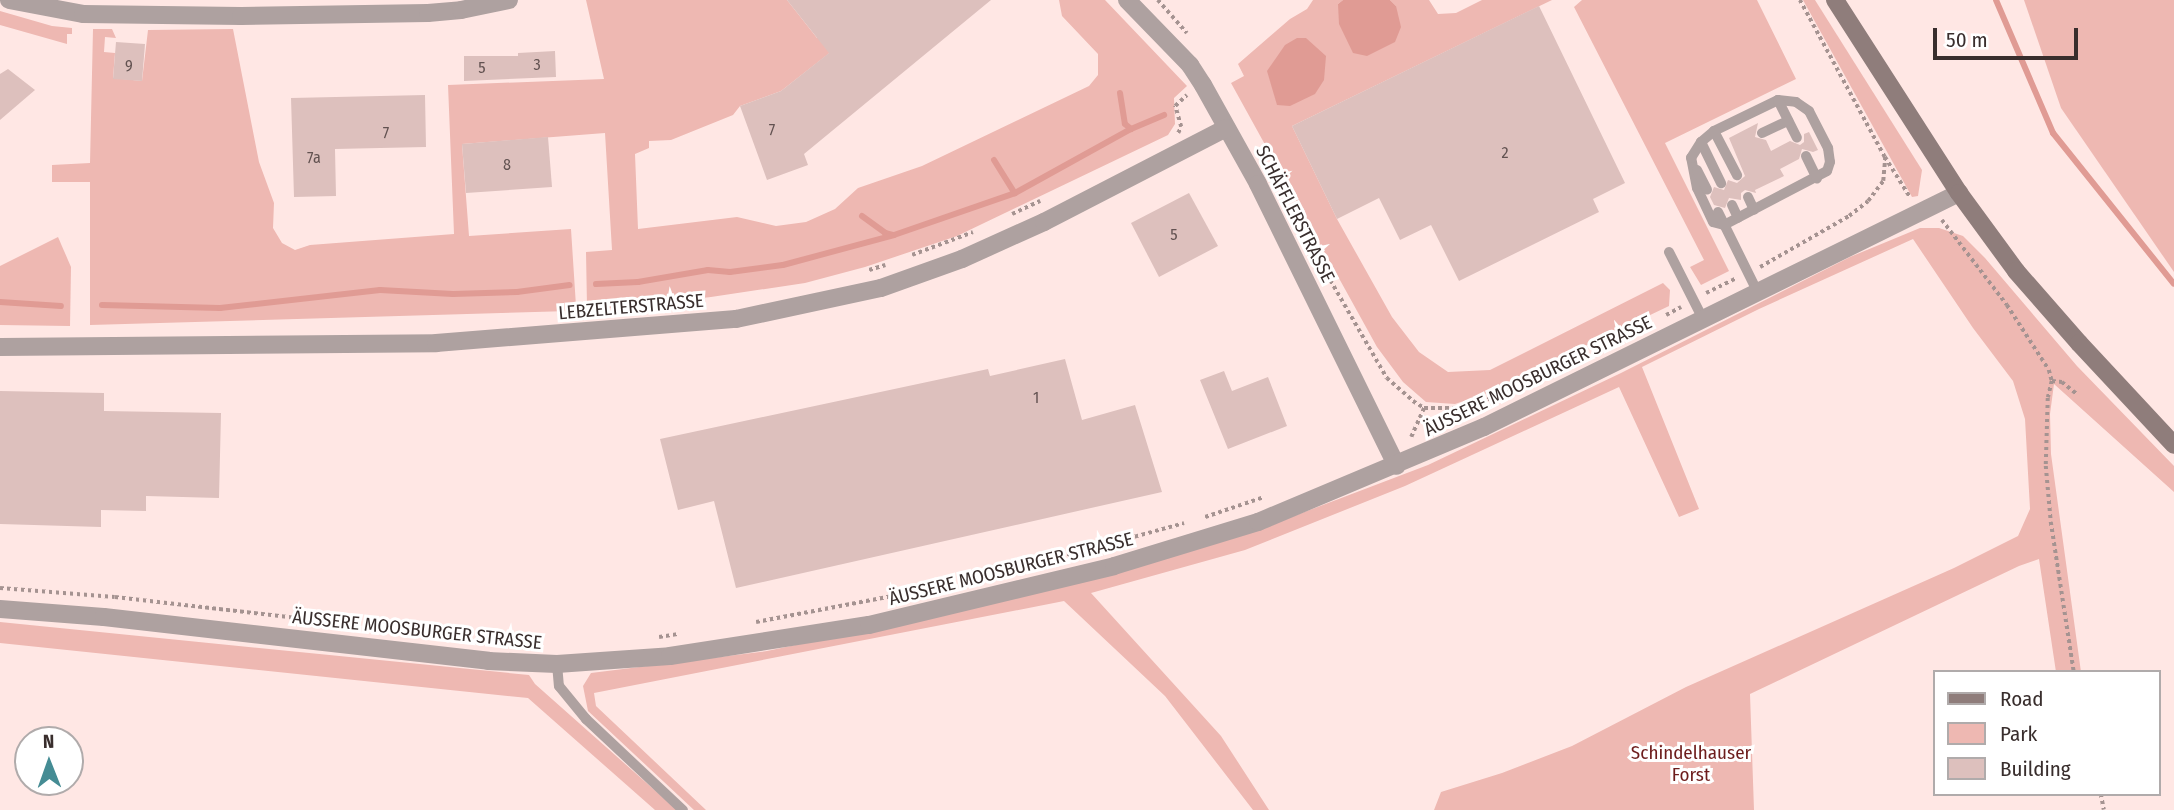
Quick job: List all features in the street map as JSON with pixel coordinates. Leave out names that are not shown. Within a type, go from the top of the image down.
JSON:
[{"type":"main road","points":[[1835,0],[1959,193],[2016,271],[2078,343],[2174,445]]},
{"type":"street","points":[[9,0],[83,14],[241,16],[428,13],[461,10],[509,0]]},
{"type":"street","name":"SCHÄFFLERSTRASSE","points":[[1127,0],[1190,65],[1203,85],[1258,184],[1397,466]]},
{"type":"street","name":"LEBZELTERSTRASSE","points":[[0,347],[436,343],[736,319],[881,288],[962,259],[1044,222],[1226,128]]},
{"type":"street","name":"ÄUSSERE MOOSBURGER STRASSE","points":[[0,609],[117,618],[488,661],[556,664],[692,653],[869,625],[1114,566],[1258,523],[1397,466],[1616,364],[1757,291],[1959,193]]},
{"type":"lane","points":[[1777,100],[1797,138]]},
{"type":"lane","points":[[1777,100],[1796,102],[1809,111],[1828,148],[1830,162],[1827,171],[1724,225],[1713,222],[1697,188],[1691,158],[1701,142],[1714,131],[1777,100]]},
{"type":"lane","points":[[1762,133],[1788,121]]},
{"type":"lane","points":[[1714,131],[1729,149],[1737,175]]},
{"type":"lane","points":[[1701,142],[1721,183]]},
{"type":"lane","points":[[1806,156],[1817,178]]},
{"type":"lane","points":[[1691,158],[1707,190]]},
{"type":"lane","points":[[1748,197],[1754,210]]},
{"type":"lane","points":[[1732,205],[1738,218]]},
{"type":"lane","points":[[1718,212],[1757,291]]},
{"type":"lane","points":[[1669,252],[1703,319]]},
{"type":"lane","points":[[556,664],[559,686],[586,719],[683,810]]},
{"type":"path","points":[[1158,0],[1188,35]]},
{"type":"path","points":[[1800,0],[1885,157],[1926,211],[2007,305],[2039,352],[2052,381],[2048,398],[2046,466],[2051,522],[2074,670]]},
{"type":"path","points":[[1174,138],[1181,127],[1175,106],[1203,85]]},
{"type":"path","points":[[1659,319],[1787,254],[1859,208],[1883,181],[1885,157]]},
{"type":"path","points":[[1007,216],[1052,196]]},
{"type":"path","points":[[907,257],[975,231]]},
{"type":"path","points":[[1312,248],[1387,378],[1424,408],[1461,408],[1510,392]]},
{"type":"path","points":[[858,274],[895,262]]},
{"type":"path","points":[[2052,381],[2062,382],[2077,394]]},
{"type":"path","points":[[1388,447],[1413,436],[1424,408]]},
{"type":"path","points":[[1014,569],[1195,520],[1272,495]]},
{"type":"path","points":[[749,623],[952,585]]},
{"type":"path","points":[[0,588],[115,597],[354,625]]},
{"type":"path","points":[[650,638],[685,634]]},
{"type":"path","points":[[473,639],[514,642]]},
{"type":"green space","points":[[586,0],[787,0],[817,38],[867,0],[897,0],[781,91],[740,106],[733,115],[671,140],[649,141],[649,148],[635,154],[638,229],[737,217],[776,226],[806,222],[835,209],[858,188],[922,166],[1089,86],[1098,75],[1098,54],[1062,16],[1059,0],[1105,0],[1187,86],[1174,98],[1175,124],[1168,135],[957,236],[865,267],[805,283],[594,310],[587,306],[586,252],[612,250],[605,133],[462,144],[469,236],[571,229],[576,306],[570,311],[90,325],[90,182],[52,182],[52,165],[90,163],[93,29],[112,29],[116,38],[105,37],[104,52],[115,53],[113,78],[142,81],[148,30],[233,29],[259,162],[274,203],[273,228],[282,243],[295,250],[310,245],[454,234],[448,85],[604,79]]},
{"type":"green space","points":[[1313,0],[1343,0],[1338,4],[1396,6],[1390,0],[1429,0],[1438,14],[1456,13],[1482,0],[1552,0],[1292,126],[1337,219],[1392,317],[1419,352],[1448,372],[1490,370],[1663,283],[1670,290],[1669,306],[1487,393],[1455,404],[1426,402],[1403,382],[1377,347],[1231,83],[1244,76],[1238,64],[1290,19],[1307,9]]},
{"type":"green space","points":[[1582,0],[1757,0],[1796,79],[1665,143],[1729,271],[1701,285],[1690,267],[1704,260],[1574,7]]},
{"type":"green space","points":[[1803,0],[1815,0],[1922,170],[1918,196],[1912,197]]},
{"type":"green space","points":[[2024,0],[2174,0],[2174,272],[2061,108]]},
{"type":"green space","points":[[0,11],[52,26],[72,28],[72,34],[67,34],[67,44],[0,25]]},
{"type":"green space","name":"Schindelhauser Forst","points":[[1920,228],[1939,228],[1963,236],[2077,366],[2174,466],[2174,492],[2054,384],[2050,414],[2051,454],[2081,670],[2056,670],[2039,559],[2019,566],[1750,694],[1754,810],[1434,810],[1441,792],[1502,773],[1572,746],[1686,687],[1954,568],[2018,536],[2030,509],[2025,419],[2013,381],[1973,328],[1913,239],[1759,309],[1642,367],[1699,509],[1679,517],[1619,387],[1405,486],[1245,550],[1091,593],[1221,736],[1269,810],[1253,810],[1165,696],[1064,601],[594,693],[596,706],[706,810],[694,810],[588,711],[583,686],[591,673],[767,651],[938,615],[1244,535],[1428,465],[1621,373],[1850,257]]},
{"type":"green space","points":[[58,237],[71,267],[70,326],[0,325],[0,266]]},
{"type":"green space","points":[[0,622],[529,675],[535,684],[677,810],[655,810],[528,698],[0,643]]},
{"type":"shaded area","points":[[1343,0],[1390,0],[1396,6],[1401,27],[1395,42],[1367,56],[1353,53],[1339,24],[1338,4]]},
{"type":"shaded area","points":[[1297,38],[1306,38],[1326,56],[1324,80],[1315,94],[1290,106],[1277,105],[1267,71],[1285,45]]},
{"type":"building","points":[[787,0],[991,0],[804,154],[808,165],[767,180],[740,106],[781,91],[829,53]]},
{"type":"building","points":[[1539,6],[1625,183],[1593,199],[1599,212],[1459,281],[1431,225],[1400,240],[1379,198],[1337,219],[1292,126]]},
{"type":"building","points":[[116,42],[145,44],[142,81],[113,79]]},
{"type":"building","points":[[555,51],[556,77],[464,81],[464,56],[518,56],[518,53]]},
{"type":"building","points":[[8,69],[35,90],[0,120],[0,74]]},
{"type":"building","points":[[425,95],[426,147],[335,149],[336,196],[294,197],[291,98]]},
{"type":"building","points":[[1758,123],[1755,137],[1766,140],[1771,151],[1790,141],[1800,145],[1804,142],[1804,134],[1809,132],[1818,150],[1813,152],[1802,149],[1799,159],[1780,169],[1784,176],[1755,190],[1756,193],[1745,190],[1741,193],[1741,200],[1729,198],[1725,208],[1714,205],[1710,197],[1714,187],[1724,190],[1728,180],[1737,183],[1745,176],[1729,138]]},
{"type":"building","points":[[548,137],[552,187],[466,193],[462,144]]},
{"type":"building","points":[[1189,193],[1218,246],[1159,277],[1131,223]]},
{"type":"building","points":[[1065,359],[1082,420],[1135,405],[1162,492],[736,588],[714,501],[678,510],[660,439],[988,369],[990,376]]},
{"type":"building","points":[[1224,371],[1232,391],[1268,377],[1287,426],[1228,449],[1200,380]]},
{"type":"building","points":[[0,391],[104,393],[104,411],[221,413],[219,498],[146,496],[146,511],[101,510],[101,527],[0,524]]},
{"type":"waterway","points":[[1996,0],[2053,133],[2174,284]]},
{"type":"waterway","points":[[1120,93],[1125,124],[1131,129]]},
{"type":"waterway","points":[[596,284],[638,282],[708,270],[730,272],[783,265],[894,235],[1015,193],[1131,129],[1164,115]]},
{"type":"waterway","points":[[994,160],[1015,193]]},
{"type":"waterway","points":[[862,216],[885,233],[893,235]]},
{"type":"waterway","points":[[102,305],[220,308],[380,290],[453,294],[517,292],[570,285]]},
{"type":"waterway","points":[[0,302],[61,306]]}]
